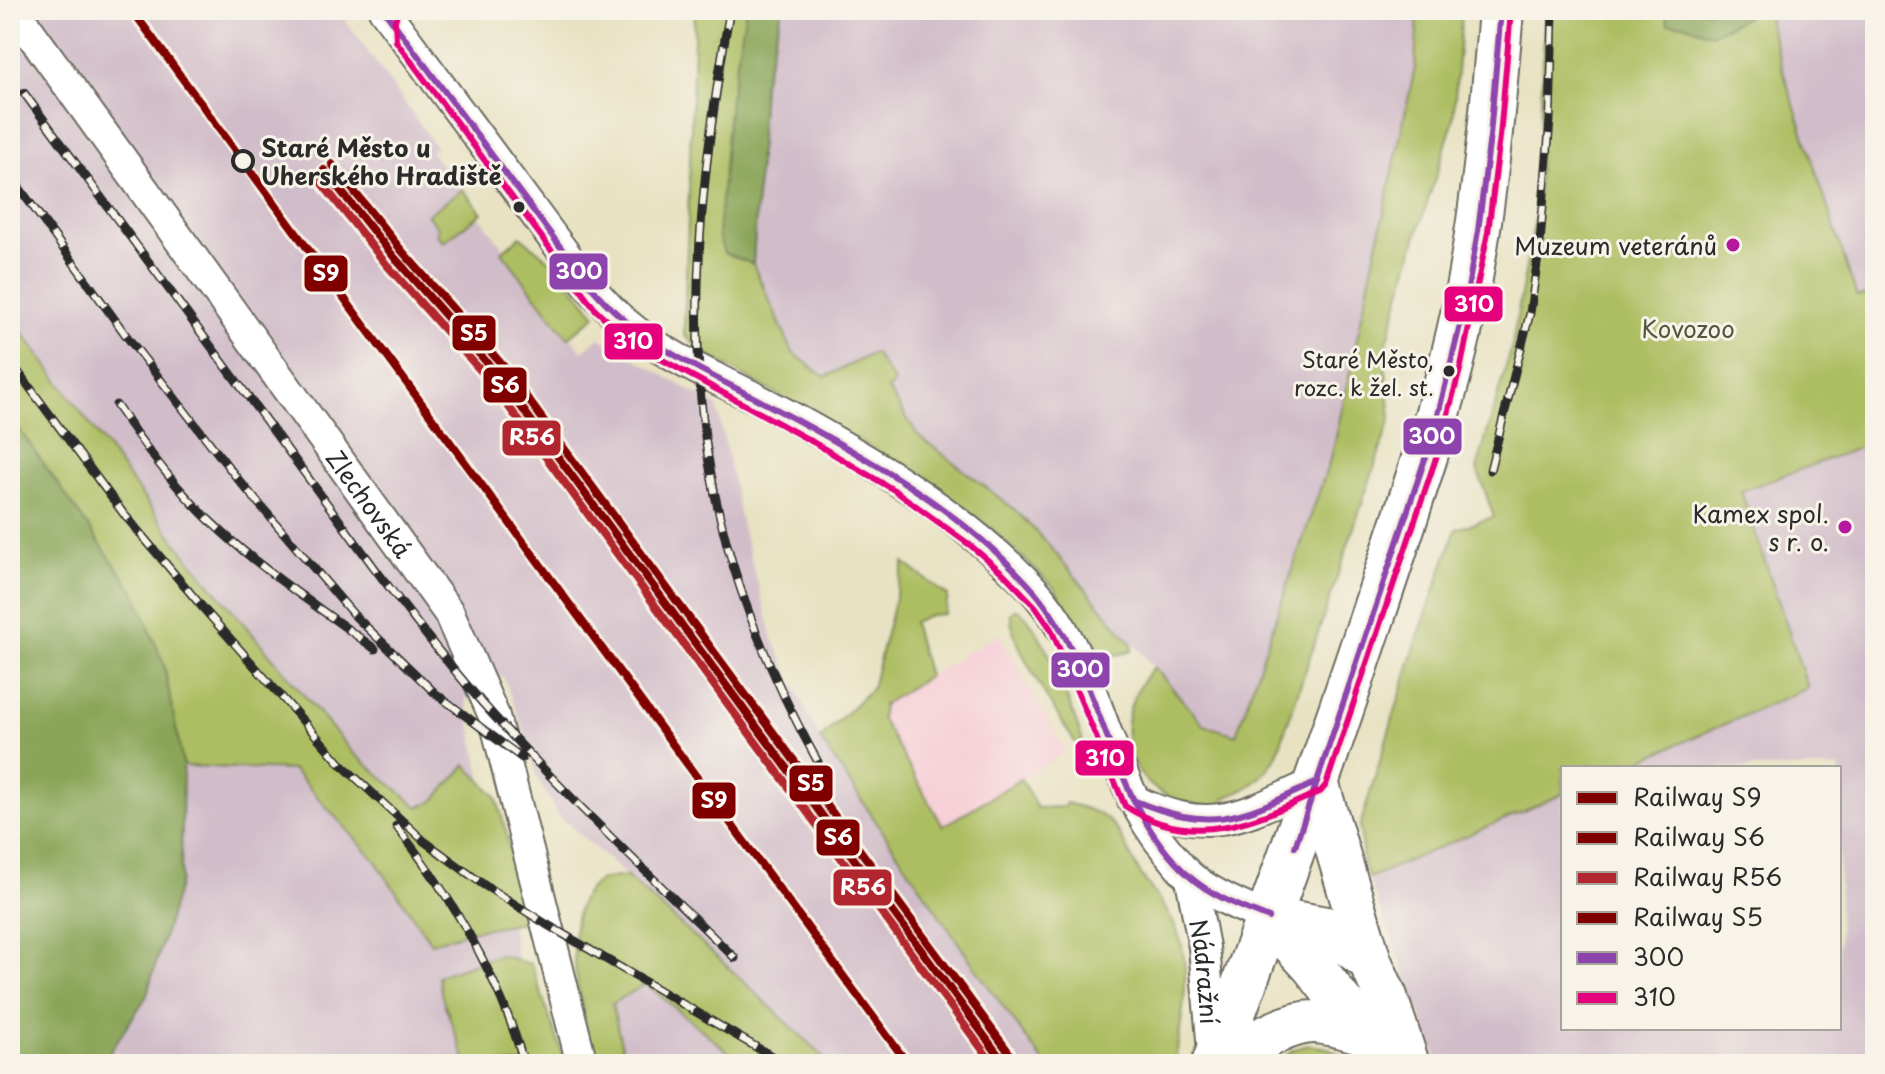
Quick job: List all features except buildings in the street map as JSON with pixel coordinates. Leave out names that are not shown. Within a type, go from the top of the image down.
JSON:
[{"type":"main road","points":[[1215,1064],[1317,782],[1427,455],[1451,363],[1478,231],[1501,10]]},
{"type":"main road","points":[[1317,782],[1370,961],[1386,997],[1392,1049]]},
{"type":"main road","points":[[1269,918],[1326,928],[1370,961]]},
{"type":"main road","points":[[1269,918],[1392,1049]]},
{"type":"main road","points":[[1215,1064],[1286,1029],[1308,1022],[1325,1023],[1392,1049]]},
{"type":"street","name":"Zlechovská","points":[[14,10],[449,613],[494,716],[582,1064]]},
{"type":"street","name":"Nádražní","points":[[384,10],[407,23],[576,269],[602,302],[626,324],[653,343],[833,440],[894,477],[957,522],[1027,582],[1053,612],[1071,646],[1133,800],[1158,840],[1191,879],[1228,901],[1269,918]]},
{"type":"street","points":[[1133,800],[1182,819],[1220,821],[1249,813],[1317,782]]},
{"type":"street","name":"Nádražní","points":[[1191,879],[1204,947],[1215,1064]]},
{"type":"shaded area","points":[[10,10],[338,10],[436,147],[430,151],[582,351],[599,338],[717,406],[743,531],[774,642],[820,739],[976,969],[1045,1064],[831,1064],[557,814],[538,779],[503,676],[471,693],[466,699],[538,1064],[102,1064],[146,997],[181,879],[183,766],[59,487],[10,416]]},
{"type":"shaded area","points":[[782,10],[1418,10],[1415,67],[1333,451],[1235,735],[1204,725],[1046,542],[1014,509],[918,435],[887,389],[825,378],[793,353],[753,264],[763,83]]},
{"type":"shaded area","name":"Kovozoo","points":[[1545,10],[1875,10],[1875,1064],[1439,1064],[1363,864],[1360,826],[1415,646],[1456,529],[1494,517],[1477,469],[1512,345],[1537,206]]},
{"type":"shaded area","points":[[998,633],[1066,752],[943,826],[880,715],[883,705]]},
{"type":"shaded area","points":[[646,983],[743,1064],[626,1064],[612,1004]]},
{"type":"green space","points":[[695,10],[782,10],[763,83],[753,264],[793,353],[825,377],[874,353],[895,383],[888,389],[918,435],[1014,509],[1047,543],[1132,644],[1132,651],[1117,655],[1098,648],[1084,635],[1054,587],[992,529],[924,478],[704,353],[684,335]]},
{"type":"green space","points":[[746,10],[782,10],[763,83],[753,264],[724,253],[718,235],[730,99]]},
{"type":"green space","points":[[1418,10],[1462,10],[1453,122],[1384,353],[1391,418],[1276,757],[1254,783],[1223,799],[1225,808],[1188,803],[1165,795],[1147,782],[1135,766],[1128,747],[1127,727],[1131,706],[1140,686],[1154,667],[1204,725],[1236,735],[1333,451],[1415,67]]},
{"type":"green space","name":"Kovozoo","points":[[1545,10],[1766,10],[1857,297],[1875,293],[1875,442],[1741,491],[1808,688],[1628,766],[1561,766],[1561,795],[1369,878],[1363,864],[1360,826],[1415,646],[1456,529],[1494,517],[1477,469],[1512,345],[1537,206]]},
{"type":"green space","points":[[1666,10],[1750,10],[1747,17],[1711,34],[1683,24],[1668,24]]},
{"type":"green space","points":[[463,189],[482,213],[443,242],[436,232],[439,229],[427,215]]},
{"type":"green space","points":[[520,236],[556,266],[596,315],[568,338],[502,252]]},
{"type":"green space","points":[[10,315],[184,553],[352,752],[418,807],[433,802],[466,765],[496,796],[507,835],[522,922],[470,931],[431,943],[374,859],[293,770],[183,766],[164,665],[59,487],[10,416]]},
{"type":"green space","points":[[10,416],[135,593],[164,665],[183,766],[181,879],[146,997],[102,1064],[10,1064]]},
{"type":"green space","points":[[904,563],[948,596],[945,614],[930,615],[913,622],[928,676],[883,705],[881,718],[943,826],[1021,779],[1037,808],[1064,807],[1066,803],[1094,812],[1111,823],[1168,913],[1179,937],[1185,991],[1175,1064],[1045,1064],[976,969],[820,739],[872,688]]},
{"type":"green space","points":[[1016,609],[1036,630],[1046,648],[1083,741],[1076,744],[1026,659],[1012,625],[1011,613]]},
{"type":"green space","points":[[626,876],[831,1064],[743,1064],[646,984],[612,1004],[626,1064],[595,1064],[575,966],[577,914],[586,894],[601,880]]},
{"type":"green space","points":[[499,955],[531,964],[566,1064],[467,1064],[442,997],[438,976]]},
{"type":"green space","points":[[1308,1045],[1328,1048],[1357,1064],[1278,1064],[1292,1050]]},
{"type":"railway","points":[[730,10],[712,124],[700,242],[698,359],[703,417],[719,512],[740,586],[767,658],[818,762]]},
{"type":"railway","points":[[1490,470],[1530,313],[1540,243],[1550,120],[1553,10]]},
{"type":"railway","points":[[24,93],[379,574],[449,664],[552,778],[735,958]]},
{"type":"railway","points":[[10,175],[128,338],[237,478],[353,614],[435,693],[522,758]]},
{"type":"railway","points":[[10,361],[123,513],[203,608],[342,765],[424,841],[484,885],[546,924],[785,1064]]},
{"type":"railway","points":[[116,405],[166,472],[208,519],[259,564],[375,649]]},
{"type":"railway","points":[[396,826],[436,880],[472,939],[502,1000],[524,1064]]},
{"type":"rail line","name":"S9","points":[[132,10],[908,1064]]},
{"type":"rail line","name":"S5","points":[[332,164],[402,251],[505,368],[1013,1058]]},
{"type":"rail line","name":"S6","points":[[324,170],[394,257],[497,374],[1005,1064]]},
{"type":"rail line","name":"R56","points":[[316,176],[386,264],[489,380],[993,1064]]},
{"type":"transit line","name":"300","points":[[384,10],[582,276],[624,319],[646,337],[695,367],[841,445],[908,485],[971,531],[1027,583],[1053,616],[1073,653],[1121,772],[1139,810],[1161,845],[1189,876],[1207,889],[1269,918]]},
{"type":"transit line","name":"310","points":[[398,10],[396,41],[595,309],[648,352],[894,490],[970,545],[1004,574],[1035,606],[1051,629],[1125,806],[1150,820],[1175,827],[1200,829],[1248,821],[1321,791],[1326,785],[1436,458],[1461,366],[1488,232],[1511,11]]},
{"type":"transit line","name":"300","points":[[1295,847],[1433,435],[1465,305],[1490,136],[1501,10]]},
{"type":"transit line","name":"300","points":[[1119,766],[1133,800],[1161,810],[1207,818],[1247,812],[1317,782]]},
{"type":"place","name":"Staré Město u Uherského Hradiště","points":[[243,161]]},
{"type":"place","name":"Muzeum veteránů","points":[[1733,245]]},
{"type":"place","name":"Staré Město, rozc. k žel. st.","points":[[1449,371]]},
{"type":"place","name":"Kamex spol. s r. o.","points":[[1845,527]]}]
